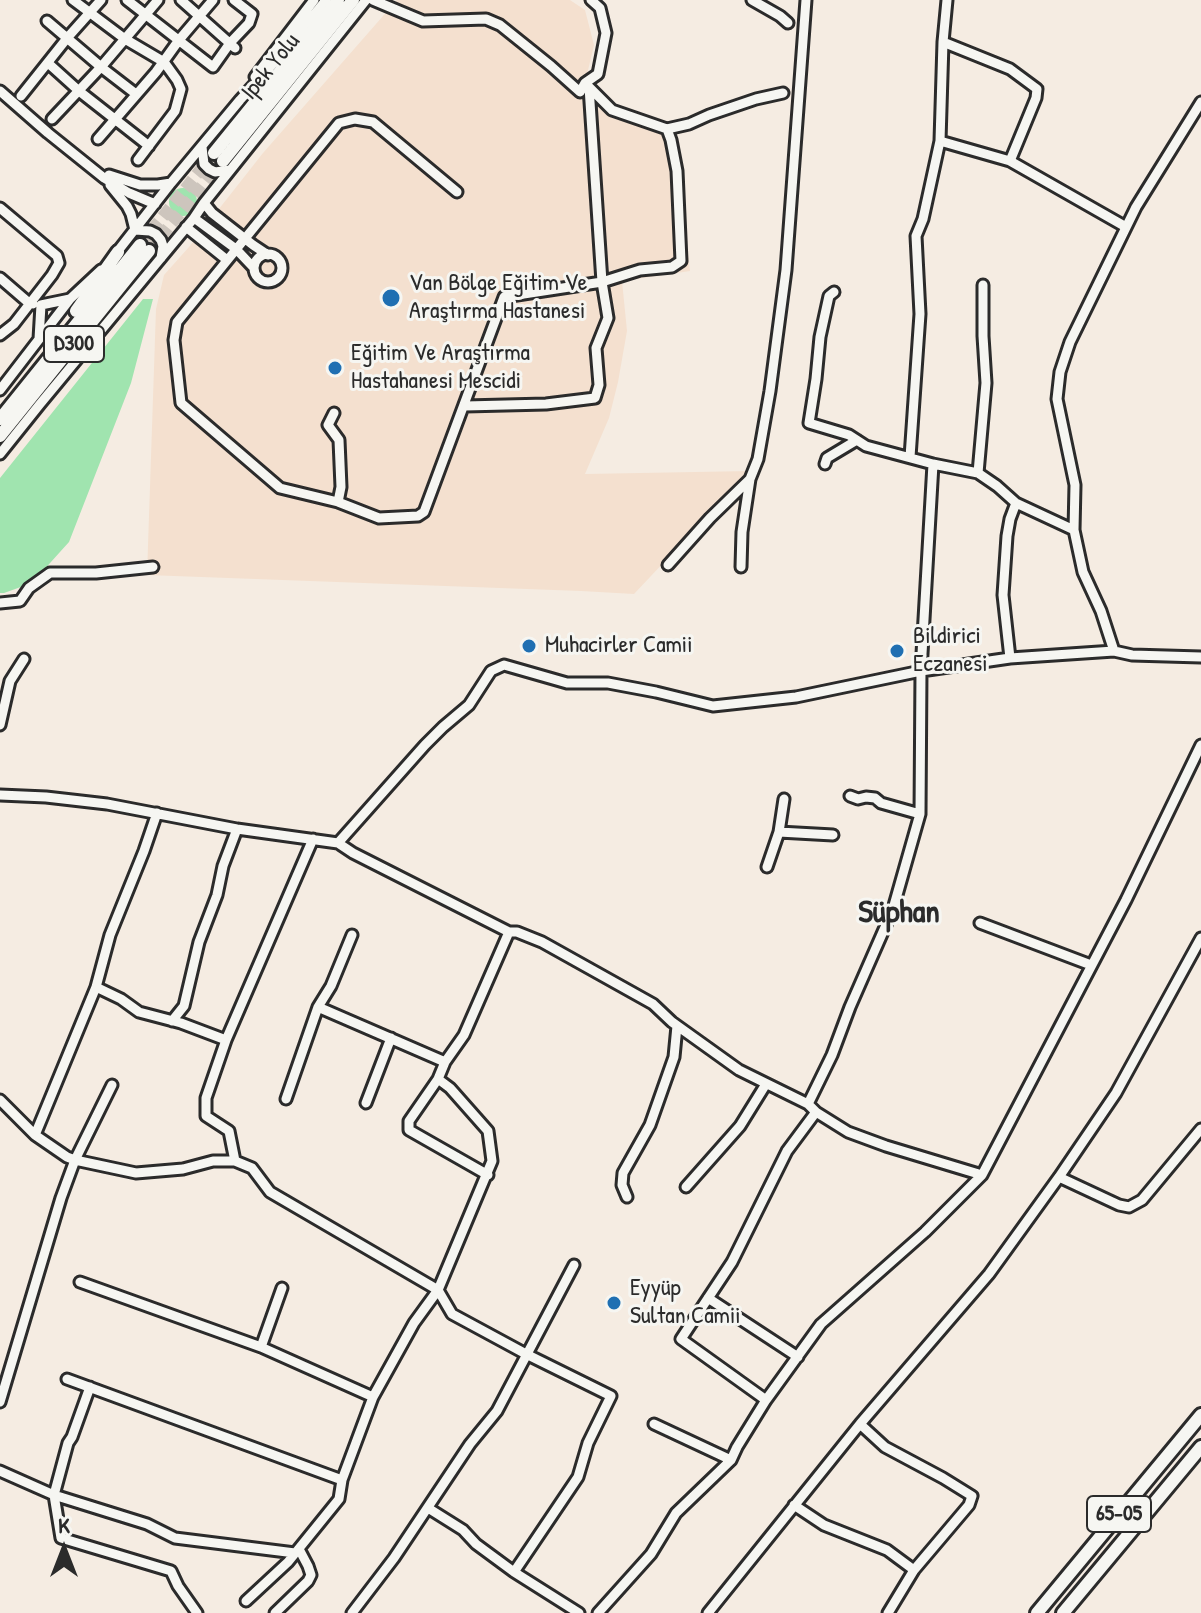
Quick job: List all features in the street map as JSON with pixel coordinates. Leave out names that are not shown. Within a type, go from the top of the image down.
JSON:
[{"type":"highway","name":"Ipek Yolu","points":[[222,161],[338,0]]},
{"type":"highway","name":"Ipek Yolu","points":[[222,161],[353,0]]},
{"type":"highway","name":"D300","points":[[0,419],[144,248],[0,436]]},
{"type":"highway","points":[[0,410],[118,252]]},
{"type":"highway","name":"65-05","points":[[1037,1613],[1201,1415]]},
{"type":"highway","name":"65-05","points":[[1063,1613],[1201,1447]]},
{"type":"street","points":[[73,0],[125,39],[164,62],[181,89],[175,111],[138,160]]},
{"type":"street","points":[[21,96],[101,0]]},
{"type":"street","points":[[127,0],[213,67],[233,46],[252,14],[234,0]]},
{"type":"street","points":[[52,119],[158,0]]},
{"type":"street","points":[[181,0],[233,46]]},
{"type":"street","points":[[98,139],[213,0]]},
{"type":"street","points":[[240,100],[266,60],[314,0]]},
{"type":"street","points":[[0,390],[70,299],[118,252],[171,183],[326,0]]},
{"type":"street","points":[[202,147],[204,164],[215,172],[366,0]]},
{"type":"street","points":[[373,0],[423,21],[486,19],[500,25],[580,92],[598,74],[606,33],[600,8],[591,0]]},
{"type":"street","points":[[752,0],[788,23]]},
{"type":"street","points":[[741,567],[742,532],[750,479],[758,459],[770,391],[786,270],[806,0]]},
{"type":"street","points":[[910,457],[920,314],[916,236],[923,219],[940,141],[947,0]]},
{"type":"street","points":[[47,21],[136,94]]},
{"type":"street","points":[[943,42],[1010,69],[1037,89],[1010,161]]},
{"type":"street","points":[[48,63],[149,146]]},
{"type":"street","points":[[587,85],[612,110],[667,129],[783,93]]},
{"type":"street","points":[[465,406],[546,404],[595,398],[599,385],[596,348],[608,318],[602,282],[587,85]]},
{"type":"street","points":[[0,91],[104,178],[155,204]]},
{"type":"street","points":[[1114,651],[1101,611],[1083,572],[1074,530],[1075,485],[1057,399],[1060,372],[1070,342],[1136,207],[1201,102]]},
{"type":"street","points":[[457,192],[373,122],[350,119],[339,123],[182,315],[175,328],[174,340],[181,403],[280,488],[338,502],[379,518],[418,516],[424,512],[504,297],[602,282],[640,270],[672,267],[681,261],[677,171],[667,129]]},
{"type":"street","points":[[940,141],[1010,161],[1126,227]]},
{"type":"street","points":[[0,454],[194,218],[222,161]]},
{"type":"street","points":[[91,168],[140,185],[171,183]]},
{"type":"street","points":[[104,178],[127,206],[135,230]]},
{"type":"street","points":[[204,203],[212,213],[268,255]]},
{"type":"street","points":[[0,208],[57,256],[59,263],[14,324],[0,335]]},
{"type":"street","points":[[194,218],[236,249],[264,282],[278,279],[282,271],[281,261],[274,255],[257,260],[254,268]]},
{"type":"street","points":[[186,227],[227,260]]},
{"type":"street","points":[[135,230],[156,234],[163,246],[161,258]]},
{"type":"street","points":[[0,278],[29,303],[41,305],[70,299]]},
{"type":"street","points":[[978,473],[986,383],[983,285]]},
{"type":"street","points":[[834,292],[829,296],[820,337],[809,423],[849,435],[866,446],[978,473],[1016,503],[1074,530]]},
{"type":"street","points":[[39,339],[41,305]]},
{"type":"street","points":[[334,413],[328,425],[339,440],[341,487],[338,502]]},
{"type":"street","points":[[825,464],[827,458],[857,440]]},
{"type":"street","points":[[766,1400],[681,1339],[732,1262],[812,1108],[850,1007],[893,909],[920,814],[921,671],[933,464]]},
{"type":"street","points":[[668,565],[750,479]]},
{"type":"street","points":[[1010,658],[1003,595],[1007,536],[1016,503]]},
{"type":"street","points":[[0,603],[20,601],[29,588],[50,573],[96,573],[153,567]]},
{"type":"street","points":[[338,843],[425,745],[469,705],[491,671],[504,665],[567,683],[608,683],[713,706],[796,697],[921,671],[1010,658],[1114,651],[1132,655],[1201,657]]},
{"type":"street","points":[[0,725],[10,681],[24,659]]},
{"type":"street","points":[[598,1613],[651,1554],[676,1513],[731,1460],[766,1400],[821,1324],[925,1232],[982,1175],[1144,865],[1201,745]]},
{"type":"street","points":[[0,795],[107,804],[237,829],[338,843],[509,932],[517,932],[556,949],[653,1004],[677,1026],[739,1070],[812,1108],[848,1132],[982,1175]]},
{"type":"street","points":[[850,796],[875,798],[881,803],[920,814]]},
{"type":"street","points":[[767,867],[779,832],[784,799]]},
{"type":"street","points":[[35,1135],[96,987],[110,935],[157,813]]},
{"type":"street","points":[[172,1021],[184,1006],[199,942],[237,829]]},
{"type":"street","points":[[779,832],[833,835]]},
{"type":"street","points":[[235,1161],[229,1131],[206,1116],[206,1098],[226,1040],[313,839]]},
{"type":"street","points":[[980,923],[1091,965]]},
{"type":"street","points":[[488,1175],[409,1130],[409,1121],[464,1035],[509,932]]},
{"type":"street","points":[[286,1099],[318,1007],[331,986],[352,935]]},
{"type":"street","points":[[708,1613],[860,1424],[989,1274],[1116,1093],[1201,938]]},
{"type":"street","points":[[96,987],[139,1012],[226,1040]]},
{"type":"street","points":[[318,1007],[445,1062]]},
{"type":"street","points":[[627,1197],[622,1185],[623,1173],[650,1125],[674,1057],[677,1026]]},
{"type":"street","points":[[366,1103],[391,1038]]},
{"type":"street","points":[[246,1601],[297,1551],[339,1499],[342,1480],[373,1397],[414,1323],[438,1290],[488,1175],[492,1161],[488,1131],[450,1088],[438,1079]]},
{"type":"street","points":[[686,1187],[740,1126],[766,1084]]},
{"type":"street","points":[[0,1402],[26,1309],[75,1160],[112,1085]]},
{"type":"street","points":[[0,1100],[35,1135],[75,1160],[136,1173],[183,1169],[213,1161],[235,1161],[252,1168],[270,1192],[438,1290],[452,1314],[611,1396],[588,1443],[578,1477],[514,1572]]},
{"type":"street","points":[[1059,1177],[1129,1207],[1142,1200],[1201,1129]]},
{"type":"street","points":[[352,1613],[394,1558],[470,1444],[497,1411],[574,1265]]},
{"type":"street","points":[[80,1282],[261,1347],[373,1397]]},
{"type":"street","points":[[261,1347],[282,1288]]},
{"type":"street","points":[[708,1298],[798,1357]]},
{"type":"street","points":[[67,1379],[342,1480]]},
{"type":"street","points":[[90,1387],[68,1443],[54,1495],[61,1538],[171,1571],[197,1613]]},
{"type":"street","points":[[654,1424],[731,1460]]},
{"type":"street","points":[[860,1424],[885,1447],[972,1496],[969,1505],[914,1570],[888,1613]]},
{"type":"street","points":[[0,1471],[54,1495],[147,1524],[175,1538],[297,1551],[311,1575],[275,1613]]},
{"type":"street","points":[[794,1505],[824,1525],[887,1550],[914,1570]]},
{"type":"street","points":[[428,1508],[463,1530],[476,1544],[514,1572],[579,1613]]},
{"type":"shaded area","name":"Van Bölge Eğitim Ve Araştırma Hastanesi","points":[[397,0],[570,0],[585,10],[594,45],[585,83],[594,104],[670,137],[678,174],[690,271],[622,281],[627,331],[618,382],[609,418],[585,474],[750,471],[634,594],[147,575],[156,309],[164,275],[263,153]]},
{"type":"green space","points":[[183,188],[193,192],[197,202],[193,212],[183,216],[173,212],[169,202],[173,192]]},
{"type":"green space","points":[[143,299],[153,299],[131,383],[69,542],[32,583],[0,593],[0,478]]},
{"type":"tunnel","points":[[140,245],[214,153]]},
{"type":"tunnel","points":[[149,251],[220,164]]},
{"type":"place","name":"Van Bölge Eğitim Ve Araştırma Hastanesi","points":[[391,298]]},
{"type":"place","name":"Eğitim Ve Araştırma Hastahanesi Mescidi","points":[[335,368]]},
{"type":"place","name":"Muhacirler Camii","points":[[529,646]]},
{"type":"place","name":"Bildirici Eczanesi","points":[[897,651]]},
{"type":"place","name":"Eyyüp Sultan Camii","points":[[614,1303]]},
{"type":"district","name":"Süphan","points":[[899,913]]}]
